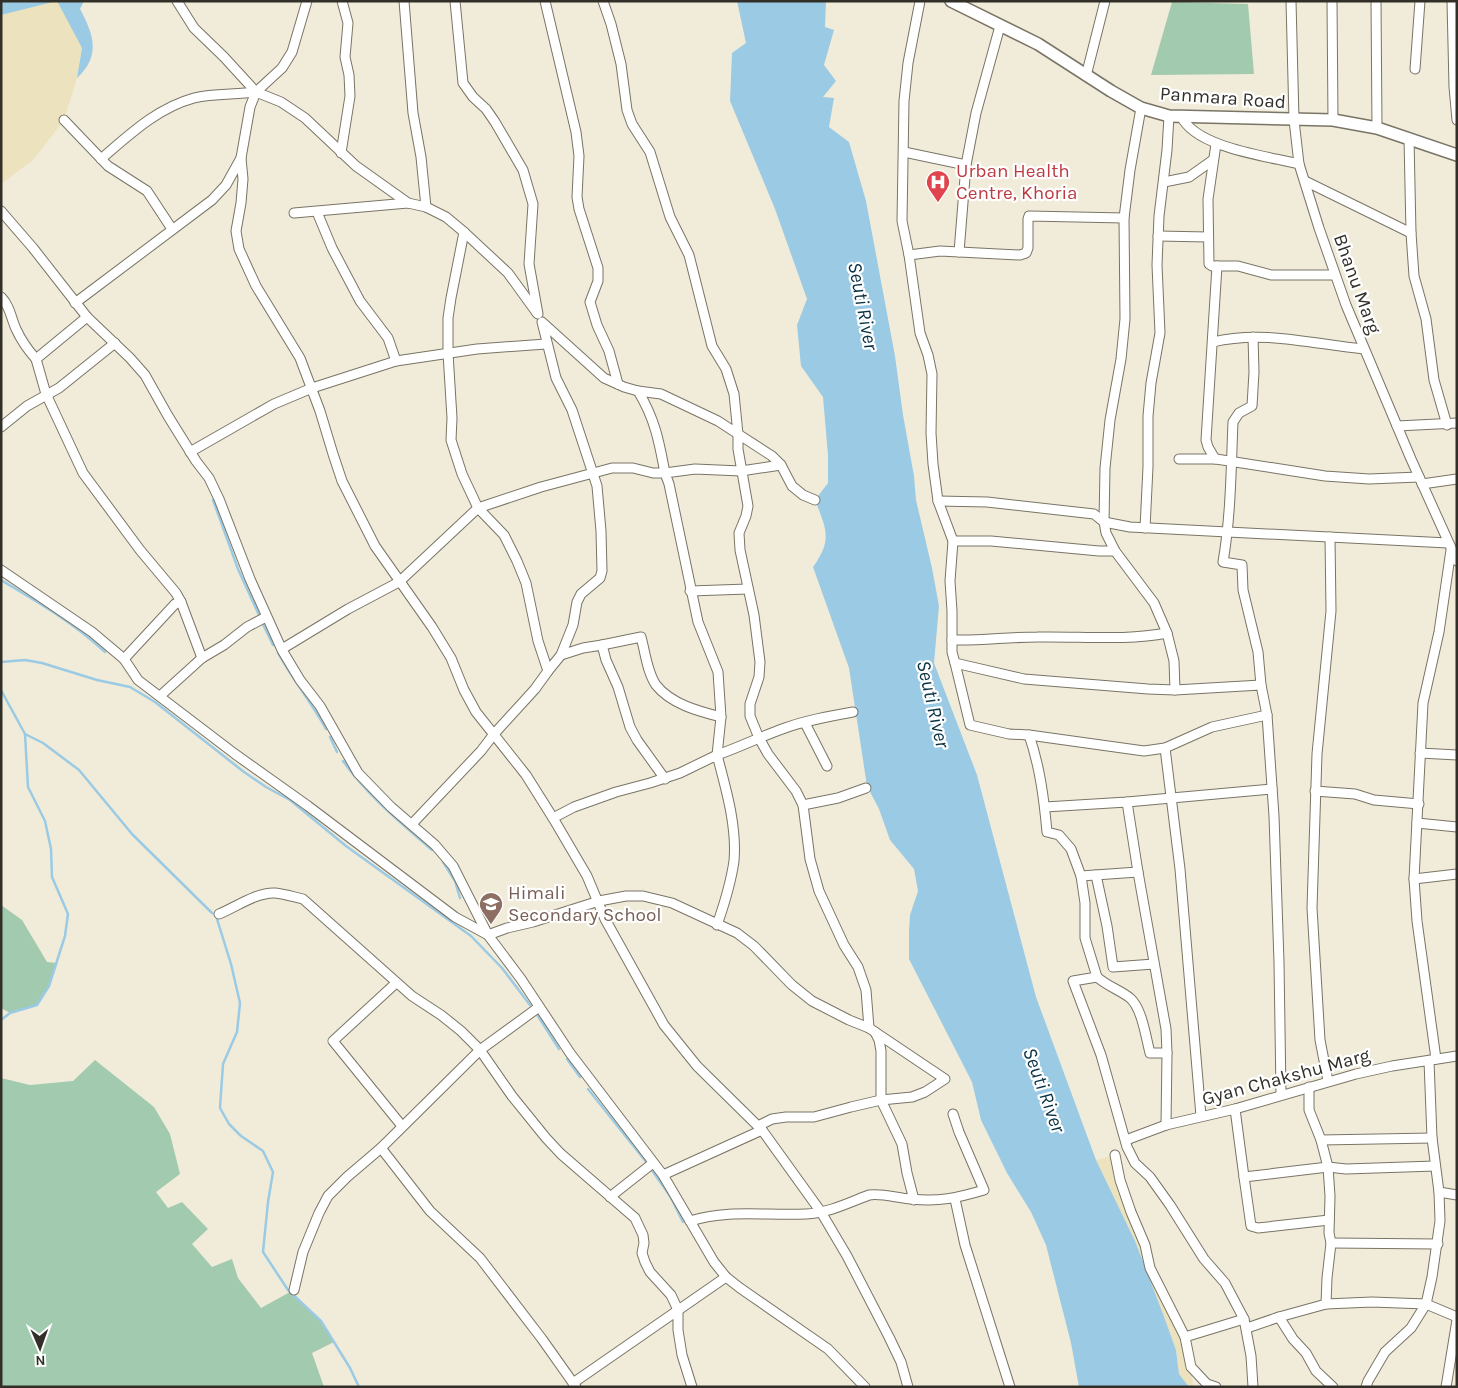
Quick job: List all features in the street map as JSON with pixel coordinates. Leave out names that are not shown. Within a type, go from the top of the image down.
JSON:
[{"type":"street","points":[[177,1],[194,28],[256,92],[281,102],[305,118],[356,166],[408,203]]},
{"type":"street","points":[[307,1],[292,52],[282,68],[256,92],[250,106],[241,158],[243,179],[236,231],[239,249],[256,286],[300,358],[312,388],[342,481],[375,546],[432,627],[451,658],[464,690],[476,712],[526,774],[588,876],[605,919],[664,1025],[697,1066],[760,1128],[821,1212],[889,1337],[901,1362],[908,1387]]},
{"type":"street","points":[[341,153],[350,96],[349,75],[345,57],[348,23],[342,1]]},
{"type":"street","points":[[404,1],[413,113],[421,157],[426,207]]},
{"type":"street","points":[[412,824],[535,689],[561,655],[573,625],[577,602],[581,594],[600,578],[602,571],[597,486],[572,410],[556,378],[546,344],[529,264],[533,204],[524,170],[486,108],[473,97],[463,83],[455,1]]},
{"type":"street","points":[[545,1],[576,132],[579,156],[577,197],[579,209],[598,268],[598,281],[590,302],[597,325],[609,351],[618,384]]},
{"type":"street","points":[[603,1],[621,64],[632,124],[650,152],[670,217],[689,255],[712,346],[726,369],[734,394],[738,449],[748,506],[739,533],[740,550],[754,615],[760,662],[759,678],[750,704],[750,716],[759,738],[779,770],[796,791],[803,805],[810,858],[819,891],[844,945],[858,967],[866,990],[872,1029],[879,1040],[881,1051],[881,1100],[902,1144],[914,1200]]},
{"type":"street","points":[[920,1],[908,62],[904,102],[902,221],[909,255],[920,333],[932,374],[931,433],[938,501],[952,541],[950,580],[952,652],[970,725],[1009,734],[1029,735],[1144,751],[1165,748],[1212,727],[1267,715]]},
{"type":"street","name":"Panmara Road","points":[[951,1],[1038,44],[1086,76],[1141,108],[1169,116],[1333,120],[1377,128],[1457,154]]},
{"type":"street","points":[[1086,76],[1105,1]]},
{"type":"street","name":"Bhanu Marg","points":[[1291,1],[1294,120],[1299,164],[1335,275],[1364,348],[1457,561]]},
{"type":"street","points":[[1332,1],[1333,120]]},
{"type":"street","points":[[1376,1],[1377,128]]},
{"type":"street","points":[[1415,69],[1420,1]]},
{"type":"street","points":[[1452,1],[1454,88],[1457,120]]},
{"type":"street","points":[[959,252],[966,165],[976,113],[1000,26]]},
{"type":"street","points":[[101,159],[140,124],[176,104],[208,96],[256,92]]},
{"type":"street","points":[[1141,108],[1124,218],[1125,319],[1121,359],[1110,420],[1106,459],[1104,522],[1106,533],[1115,550],[1154,603],[1167,633],[1174,661],[1175,690]]},
{"type":"street","points":[[1145,528],[1150,383],[1160,332],[1157,265],[1159,216],[1164,182],[1169,116]]},
{"type":"street","points":[[1181,116],[1184,122],[1201,136],[1216,144],[1299,164]]},
{"type":"street","points":[[64,120],[108,166],[147,191],[172,229]]},
{"type":"street","points":[[1409,138],[1414,276],[1426,319],[1434,380],[1447,424]]},
{"type":"street","points":[[1216,144],[1208,199],[1208,261],[1212,266],[1238,266],[1271,275],[1335,275]]},
{"type":"street","points":[[904,152],[966,165]]},
{"type":"street","points":[[75,303],[212,200],[230,180],[241,158]]},
{"type":"street","points":[[1164,182],[1189,177],[1213,160]]},
{"type":"street","points":[[1305,181],[1411,233]]},
{"type":"street","points":[[294,213],[408,203],[426,207],[446,217],[508,273],[540,318],[604,378],[638,391],[660,394],[718,421],[772,456],[781,465],[792,486],[803,495],[815,500]]},
{"type":"street","points":[[1,211],[33,248],[87,317],[145,375],[190,452],[209,478],[219,499],[246,571],[282,649],[300,680],[320,706],[358,773],[391,806],[435,845],[453,866],[488,935],[521,979],[570,1053],[663,1175],[714,1262],[726,1277],[828,1349],[864,1387]]},
{"type":"street","points":[[317,212],[332,248],[360,301],[388,338],[396,360]]},
{"type":"street","points":[[909,255],[940,251],[1020,255],[1026,252],[1028,248],[1028,219],[1032,215],[1098,219],[1124,218]]},
{"type":"street","points":[[464,232],[448,318],[448,353],[452,398],[451,440],[462,474],[478,508],[504,535],[517,561],[526,583],[538,641],[548,671]]},
{"type":"street","points":[[1158,236],[1208,237]]},
{"type":"street","points":[[1215,459],[1208,448],[1206,440],[1218,266]]},
{"type":"street","points":[[1,297],[10,311],[16,328],[36,359],[46,394],[83,473],[181,602],[202,658]]},
{"type":"street","points":[[36,359],[87,317]]},
{"type":"street","points":[[1213,342],[1230,338],[1254,337],[1364,348]]},
{"type":"street","points":[[1254,337],[1252,406],[1239,413],[1233,422],[1228,531],[1223,562],[1242,565],[1243,590],[1258,652],[1261,685],[1267,715],[1280,962],[1281,1094]]},
{"type":"street","points":[[1,427],[27,406],[59,388],[115,343]]},
{"type":"street","points":[[190,452],[262,410],[312,388],[396,360],[477,349],[546,344]]},
{"type":"street","points":[[638,391],[649,409],[655,426],[698,622],[718,672],[721,717],[717,755],[730,810],[734,839],[734,862],[717,924]]},
{"type":"street","points":[[1397,426],[1457,423]]},
{"type":"street","points":[[1179,459],[1215,459],[1326,476],[1421,481],[1457,480]]},
{"type":"street","points":[[282,649],[348,609],[399,582],[478,508],[593,472],[612,468],[633,468],[653,473],[665,473],[696,469],[741,470],[781,465]]},
{"type":"street","points":[[938,501],[987,502],[1064,510],[1094,514],[1104,522],[1145,528],[1330,537],[1449,546],[1439,632],[1423,703],[1414,879],[1432,1060],[1432,1138],[1440,1221],[1438,1244],[1426,1304],[1411,1328],[1385,1352],[1366,1387]]},
{"type":"street","points":[[1328,1081],[1320,1040],[1312,908],[1315,791],[1331,611],[1330,537]]},
{"type":"street","points":[[952,541],[991,541],[1099,551],[1115,550]]},
{"type":"street","points":[[1,570],[92,632],[124,659],[138,680],[235,754],[308,806],[455,917],[488,935],[599,901],[626,896],[643,896],[672,903],[737,933],[754,946],[812,1001],[849,1020],[872,1029],[945,1079],[925,1092],[912,1097],[881,1100],[814,1117],[772,1119],[760,1128],[663,1175]]},
{"type":"street","points":[[690,590],[748,589]]},
{"type":"street","points":[[124,659],[175,604],[181,602]]},
{"type":"street","points":[[160,696],[202,658],[224,645],[247,627],[266,617]]},
{"type":"street","points":[[952,640],[1154,636],[1167,633]]},
{"type":"street","points":[[561,655],[583,648],[641,637],[651,674],[656,684],[664,692],[693,710],[721,717]]},
{"type":"street","points":[[602,645],[618,687],[630,727],[665,779]]},
{"type":"street","points":[[956,663],[1024,679],[1175,690],[1261,685]]},
{"type":"street","points":[[553,818],[574,807],[616,792],[665,779],[717,755],[745,746],[759,738],[805,722],[853,712]]},
{"type":"street","points":[[805,722],[827,766]]},
{"type":"street","points":[[1029,735],[1036,755],[1045,807],[1047,832],[1059,835],[1071,849],[1081,876],[1085,903],[1085,938],[1097,977],[1106,985],[1132,999],[1137,1006],[1150,1053],[1167,1053]]},
{"type":"street","points":[[1165,748],[1180,869],[1201,1116]]},
{"type":"street","points":[[1420,753],[1457,755]]},
{"type":"street","points":[[803,805],[838,798],[866,788]]},
{"type":"street","points":[[1045,807],[1127,802],[1272,788]]},
{"type":"street","points":[[1315,791],[1355,794],[1374,800],[1418,804]]},
{"type":"street","points":[[1127,802],[1166,1029],[1166,1125]]},
{"type":"street","points":[[1417,823],[1457,828]]},
{"type":"street","points":[[1081,876],[1138,872]]},
{"type":"street","points":[[1414,879],[1457,874]]},
{"type":"street","points":[[1096,875],[1108,926],[1113,967],[1154,964]]},
{"type":"street","points":[[219,914],[261,895],[273,893],[286,894],[303,899],[412,996],[448,1020],[480,1050],[512,1096],[546,1138],[561,1154],[634,1218],[643,1235],[642,1253],[644,1262],[650,1272],[671,1296],[678,1310],[678,1330],[682,1354],[692,1387]]},
{"type":"street","points":[[1097,977],[1073,982],[1101,1056],[1127,1147],[1135,1164],[1150,1177],[1204,1259],[1225,1283],[1245,1324],[1251,1356],[1253,1387]]},
{"type":"street","points":[[396,982],[334,1040],[402,1126]]},
{"type":"street","points":[[294,1290],[303,1252],[328,1196],[480,1050],[539,1007]]},
{"type":"street","name":"Gyan Chakshu Marg","points":[[1126,1140],[1166,1125],[1235,1108],[1308,1086],[1392,1066],[1457,1056]]},
{"type":"street","points":[[1308,1086],[1309,1110],[1321,1140],[1328,1166],[1330,1196],[1329,1233],[1331,1243],[1328,1261],[1326,1304]]},
{"type":"street","points":[[1235,1108],[1251,1226],[1258,1228],[1329,1220]]},
{"type":"street","points":[[690,1221],[708,1216],[727,1214],[806,1214],[821,1212],[876,1194],[914,1200],[955,1199],[984,1190],[953,1114]]},
{"type":"street","points":[[1321,1140],[1432,1138]]},
{"type":"street","points":[[380,1148],[430,1211],[480,1258],[574,1385],[726,1277]]},
{"type":"street","points":[[1115,1155],[1120,1180],[1145,1245],[1150,1268],[1185,1337],[1191,1367],[1207,1384],[1216,1387]]},
{"type":"street","points":[[610,1197],[653,1163]]},
{"type":"street","points":[[1244,1177],[1328,1166],[1346,1169],[1435,1166]]},
{"type":"street","points":[[1438,1192],[1457,1195]]},
{"type":"street","points":[[955,1199],[965,1244],[1010,1387]]},
{"type":"street","points":[[1331,1243],[1438,1244]]},
{"type":"street","points":[[1185,1337],[1279,1317],[1326,1304],[1372,1302],[1426,1304],[1457,1319],[1446,1387]]},
{"type":"street","points":[[1279,1317],[1316,1371],[1333,1387]]},
{"type":"green space","points":[[1172,2],[1248,4],[1254,74],[1151,75]]},
{"type":"green space","points":[[1,905],[22,920],[47,962],[57,963],[49,986],[37,1005],[10,1013],[1,1008]]},
{"type":"green space","points":[[95,1060],[154,1107],[170,1134],[180,1174],[156,1192],[168,1208],[182,1202],[208,1229],[192,1244],[212,1267],[232,1259],[238,1278],[261,1308],[290,1292],[321,1321],[334,1342],[312,1353],[324,1387],[1,1387],[1,1078],[30,1085],[73,1081]]},
{"type":"sand","points":[[57,1],[82,48],[77,78],[64,120],[33,160],[1,184],[1,15]]},
{"type":"sand","points":[[1115,1155],[1150,1268],[1185,1337],[1193,1387],[1189,1387],[1179,1374],[1176,1350],[1135,1241],[1096,1160]]},
{"type":"water","points":[[1,1],[57,1],[1,15]]},
{"type":"water","points":[[57,1],[84,1],[80,9],[92,36],[93,45],[90,62],[77,78],[82,48]]},
{"type":"water","name":"Seuti River","points":[[737,1],[826,1],[825,27],[834,30],[824,65],[836,81],[823,97],[834,98],[829,127],[849,142],[866,201],[895,356],[916,500],[939,606],[934,663],[977,775],[1036,997],[1096,1160],[1135,1241],[1163,1314],[1176,1350],[1179,1374],[1189,1387],[1079,1387],[1071,1343],[1046,1245],[1031,1212],[1007,1173],[981,1120],[972,1082],[909,959],[910,915],[918,891],[914,869],[890,840],[879,809],[867,786],[849,668],[813,567],[823,549],[826,534],[815,500],[828,483],[828,455],[823,397],[801,366],[797,325],[807,299],[775,209],[730,101],[732,53],[746,43]]},
{"type":"waterway","points":[[213,500],[238,569],[259,615]]},
{"type":"waterway","points":[[1,580],[68,622],[105,652]]},
{"type":"waterway","points":[[262,622],[273,645]]},
{"type":"waterway","points":[[278,653],[326,729]]},
{"type":"waterway","points":[[1,662],[25,660],[42,663],[97,680],[130,687],[155,702],[244,772],[290,800],[346,846],[471,936],[502,968],[530,1005]]},
{"type":"waterway","points":[[1,690],[25,734],[28,787],[45,821],[51,849],[52,877],[68,914],[65,936],[49,986],[37,1005],[10,1013],[1,1020]]},
{"type":"waterway","points":[[25,734],[43,743],[79,770],[132,834],[212,913]]},
{"type":"waterway","points":[[330,737],[337,752]]},
{"type":"waterway","points":[[343,761],[363,786],[396,819],[432,850]]},
{"type":"waterway","points":[[443,862],[455,881],[460,898]]},
{"type":"waterway","points":[[217,919],[231,964],[240,1003],[237,1032],[223,1064],[220,1108],[229,1124],[241,1136],[263,1151],[273,1172],[263,1252],[288,1290],[321,1321],[350,1368],[359,1387]]},
{"type":"waterway","points":[[536,1013],[559,1049]]},
{"type":"waterway","points":[[567,1059],[580,1077]]},
{"type":"waterway","points":[[588,1089],[647,1163]]},
{"type":"waterway","points":[[651,1169],[670,1196],[683,1222]]},
{"type":"place","name":"Urban Health Centre, Khoria","points":[[938,203]]},
{"type":"place","name":"Himali Secondary School","points":[[491,925]]}]
